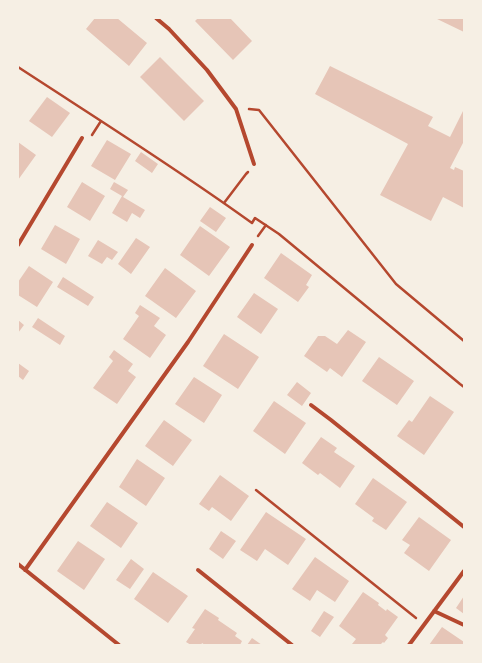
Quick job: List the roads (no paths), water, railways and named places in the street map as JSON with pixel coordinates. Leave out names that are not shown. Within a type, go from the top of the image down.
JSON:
[{"type":"street","points":[[156,18],[169,29],[207,70],[236,109],[254,164]]},
{"type":"street","points":[[18,245],[82,138]]},
{"type":"street","points":[[26,570],[188,342],[252,245]]},
{"type":"street","points":[[311,405],[464,527]]},
{"type":"street","points":[[18,564],[119,645]]},
{"type":"street","points":[[198,570],[292,645]]},
{"type":"street","points":[[409,645],[464,571]]},
{"type":"street","points":[[434,611],[464,625]]}]
